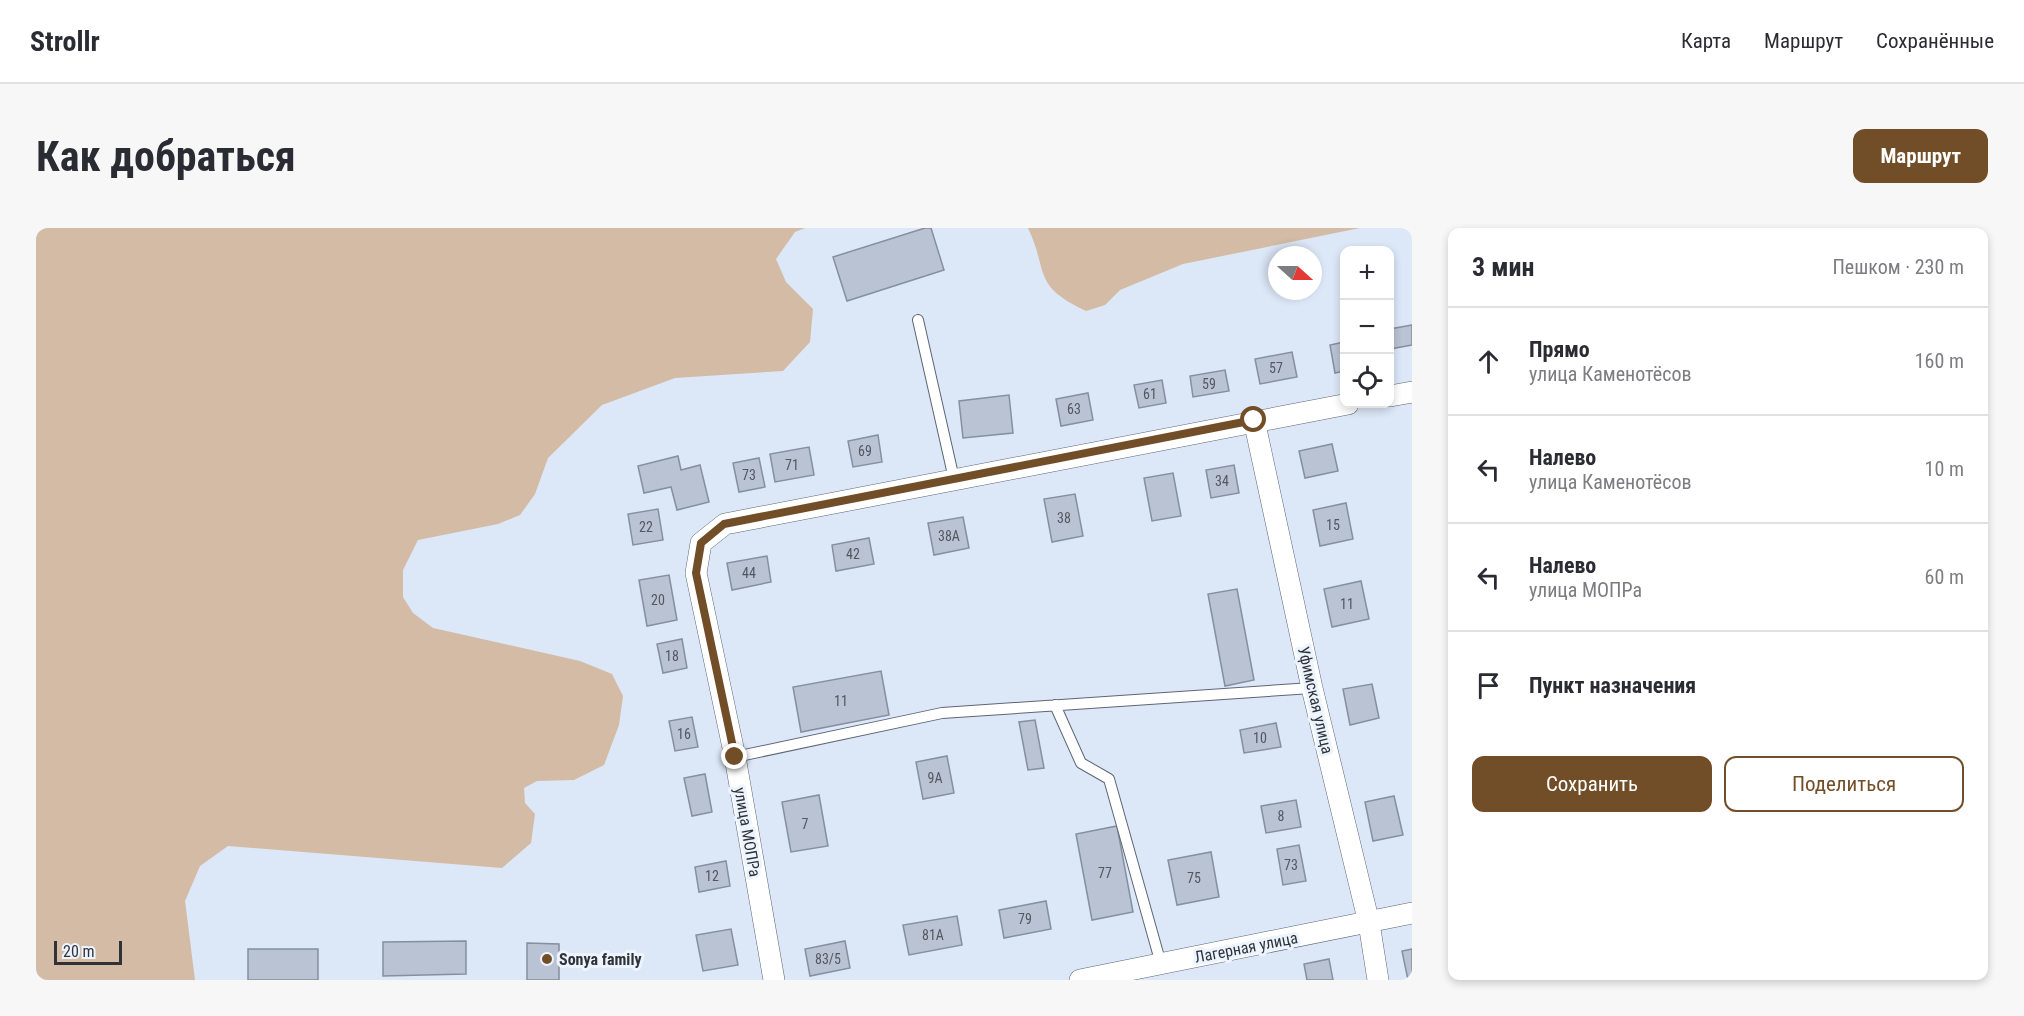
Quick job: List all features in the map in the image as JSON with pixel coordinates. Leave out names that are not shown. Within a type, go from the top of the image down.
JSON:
[{"type":"street","points":[[1394,395],[1412,392]]},
{"type":"street","points":[[954,479],[1340,405]]},
{"type":"street","name":"Уфимская улица","points":[[1254,420],[1312,688],[1369,924],[1378,980]]},
{"type":"street","name":"улица МОПРа","points":[[774,980],[735,757],[696,573],[701,543],[724,524],[954,479]]},
{"type":"street","name":"Лагерная улица","points":[[1080,980],[1412,914]]},
{"type":"lane","points":[[918,320],[954,479]]},
{"type":"lane","points":[[735,757],[942,713],[1312,688]]},
{"type":"lane","points":[[1055,705],[1081,763],[1109,778],[1161,964]]},
{"type":"shaded area","points":[[36,228],[805,228],[795,232],[776,259],[786,282],[813,309],[810,342],[783,371],[675,378],[602,405],[548,458],[535,494],[520,515],[498,524],[418,540],[403,570],[403,597],[413,613],[433,628],[580,661],[612,674],[623,696],[619,725],[604,765],[574,780],[537,781],[524,788],[525,803],[535,814],[531,843],[502,868],[228,846],[200,866],[185,901],[195,980],[36,980]]},
{"type":"shaded area","points":[[1028,228],[1360,228],[1183,264],[1120,290],[1105,305],[1086,311],[1069,302],[1049,285]]},
{"type":"building","points":[[931,228],[944,270],[847,301],[833,257]]},
{"type":"building","points":[[1412,325],[1412,345],[1394,348],[1394,328]]},
{"type":"building","points":[[1340,343],[1340,372],[1335,373],[1330,345]]},
{"type":"building","points":[[1292,352],[1297,377],[1260,384],[1255,359]]},
{"type":"building","points":[[1225,370],[1229,391],[1193,397],[1190,376]]},
{"type":"building","points":[[1162,380],[1166,403],[1139,408],[1134,385]]},
{"type":"building","points":[[1088,393],[1093,420],[1061,426],[1056,399]]},
{"type":"building","points":[[1009,395],[1013,433],[963,438],[959,401]]},
{"type":"building","points":[[878,435],[882,462],[853,467],[848,441]]},
{"type":"building","points":[[1332,444],[1338,471],[1305,478],[1299,451]]},
{"type":"building","points":[[809,447],[814,475],[775,482],[770,454]]},
{"type":"building","points":[[678,456],[681,470],[700,465],[709,502],[677,510],[671,487],[644,493],[638,466]]},
{"type":"building","points":[[759,458],[765,487],[739,492],[733,463]]},
{"type":"building","points":[[1234,465],[1239,493],[1211,498],[1206,470]]},
{"type":"building","points":[[1173,473],[1181,516],[1152,521],[1144,478]]},
{"type":"building","points":[[1075,494],[1083,536],[1052,542],[1044,499]]},
{"type":"building","points":[[1346,503],[1353,539],[1320,546],[1313,510]]},
{"type":"building","points":[[658,509],[663,540],[633,545],[628,514]]},
{"type":"building","points":[[963,517],[969,548],[934,555],[928,523]]},
{"type":"building","points":[[869,538],[874,564],[836,571],[832,545]]},
{"type":"building","points":[[767,556],[771,582],[732,590],[727,563]]},
{"type":"building","points":[[669,575],[677,620],[647,626],[639,580]]},
{"type":"building","points":[[1361,581],[1369,619],[1332,627],[1324,589]]},
{"type":"building","points":[[1237,589],[1254,680],[1225,686],[1208,594]]},
{"type":"building","points":[[682,639],[687,668],[663,673],[657,644]]},
{"type":"building","points":[[881,671],[889,715],[801,732],[793,687]]},
{"type":"building","points":[[1372,684],[1379,718],[1350,725],[1343,689]]},
{"type":"building","points":[[692,717],[698,747],[675,751],[669,721]]},
{"type":"building","points":[[1035,720],[1044,768],[1028,770],[1019,722]]},
{"type":"building","points":[[1276,723],[1281,747],[1244,753],[1240,730]]},
{"type":"building","points":[[947,756],[954,793],[923,799],[916,762]]},
{"type":"building","points":[[705,774],[712,812],[692,816],[684,778]]},
{"type":"building","points":[[819,795],[828,846],[791,852],[782,802]]},
{"type":"building","points":[[1394,796],[1403,835],[1373,841],[1365,802]]},
{"type":"building","points":[[1296,800],[1301,827],[1266,833],[1261,806]]},
{"type":"building","points":[[1117,826],[1133,912],[1092,920],[1076,834]]},
{"type":"building","points":[[1299,845],[1306,881],[1283,885],[1277,849]]},
{"type":"building","points":[[1211,852],[1219,897],[1177,905],[1168,860]]},
{"type":"building","points":[[726,861],[730,886],[699,892],[695,867]]},
{"type":"building","points":[[1046,901],[1051,929],[1004,938],[999,910]]},
{"type":"building","points":[[957,916],[962,945],[909,955],[903,925]]},
{"type":"building","points":[[731,929],[738,965],[703,971],[696,935]]},
{"type":"building","points":[[466,941],[466,974],[383,976],[383,942]]},
{"type":"building","points":[[845,941],[850,968],[810,976],[805,949]]},
{"type":"building","points":[[527,943],[559,944],[559,980],[527,980]]},
{"type":"building","points":[[248,949],[318,949],[318,980],[248,980]]},
{"type":"building","points":[[1412,949],[1412,980],[1408,980],[1402,951]]},
{"type":"building","points":[[1329,959],[1333,980],[1307,980],[1304,964]]},
{"type":"place","name":"Sonya family","points":[[547,959]]},
{"type":"route","points":[[735,757],[696,573],[701,543],[724,524],[1254,420]]}]
